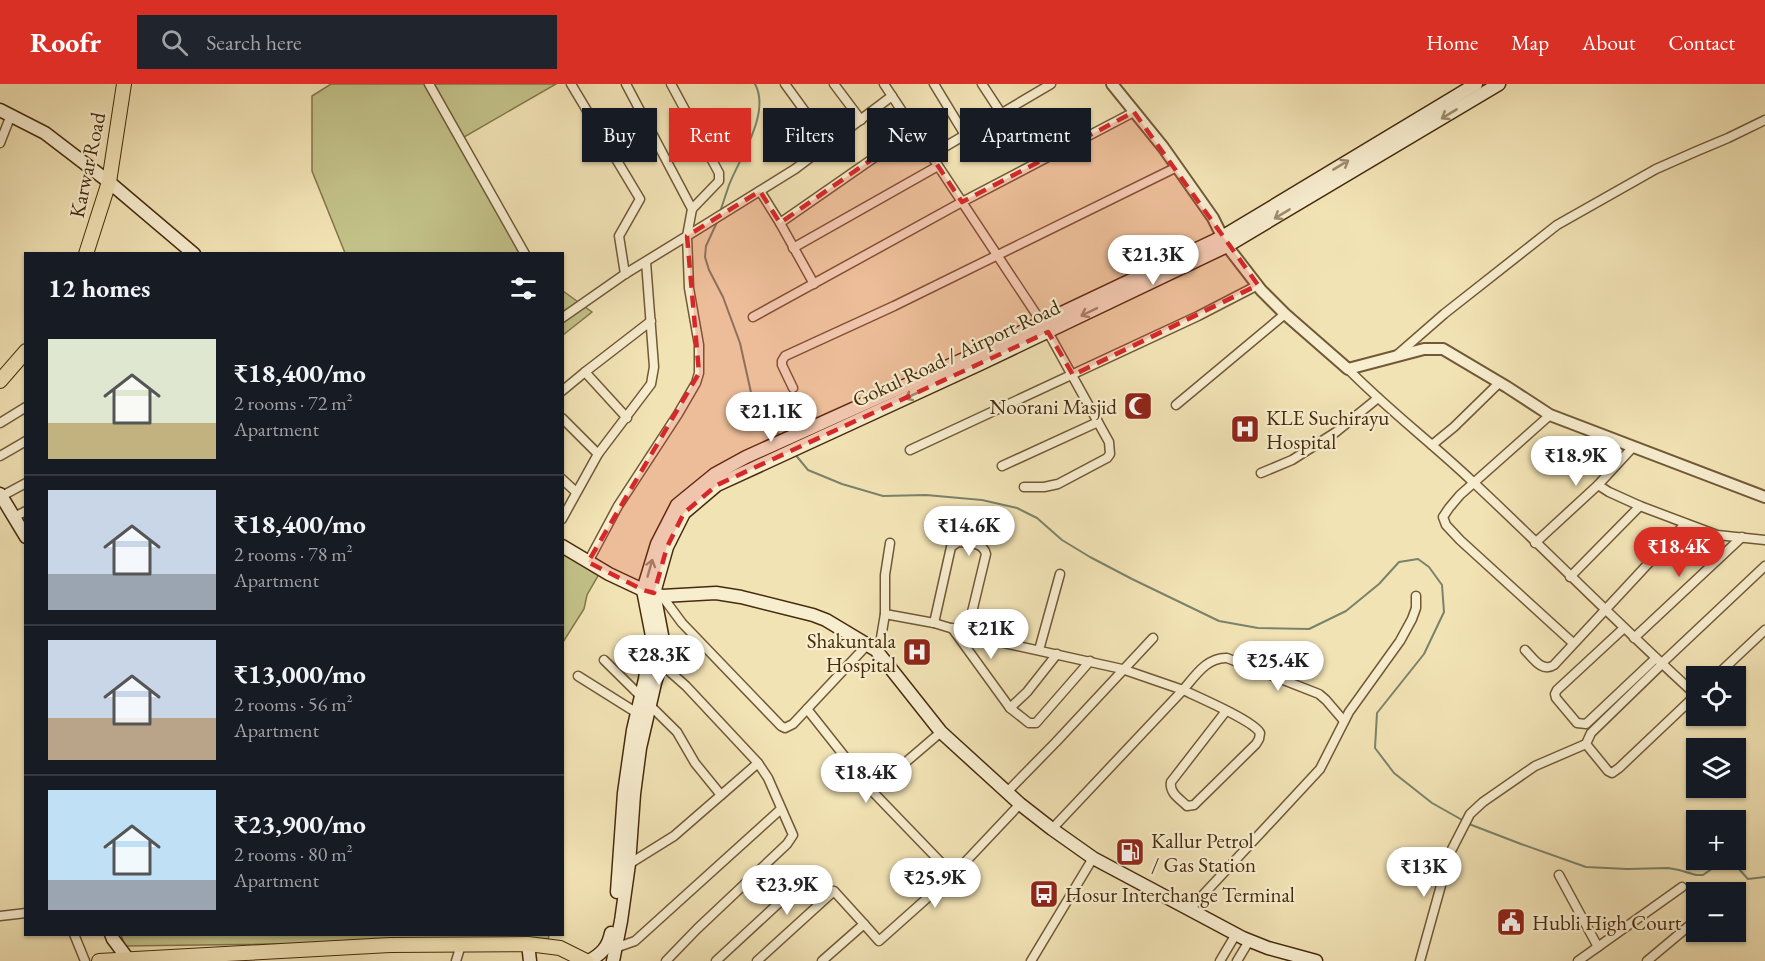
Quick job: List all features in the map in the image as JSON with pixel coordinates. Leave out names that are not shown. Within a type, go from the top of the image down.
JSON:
[{"type":"main road","name":"Karwar Road","points":[[88,252],[109,182],[124,84]]},
{"type":"main road","name":"Gokul Road / Airport Road","points":[[1224,241],[1476,84]]},
{"type":"main road","name":"Gokul Road / Airport Road","points":[[607,961],[614,941],[629,864],[634,794],[652,636],[653,593],[667,547],[684,513],[715,480],[746,457],[801,439],[1045,327],[1224,241],[1499,84]]},
{"type":"main road","points":[[6,112],[45,133],[109,182],[192,252]]},
{"type":"main road","points":[[0,381],[24,353]]},
{"type":"main road","name":"Gokul Road / Airport Road","points":[[715,480],[752,469],[801,439]]},
{"type":"main road","points":[[1,495],[24,534]]},
{"type":"main road","points":[[564,547],[609,574],[653,593],[716,593],[741,597],[826,620],[872,647],[941,732],[1020,804],[1093,858],[1249,941],[1316,961]]},
{"type":"main road","name":"Gokul Road / Airport Road","points":[[613,961],[624,793],[633,730],[637,713],[645,701],[661,664],[662,635],[653,593]]},
{"type":"main road","points":[[112,936],[128,960]]},
{"type":"main road","points":[[99,961],[390,945],[528,944],[560,948],[587,961],[605,950],[614,941]]},
{"type":"main road","points":[[528,944],[530,961]]},
{"type":"street","points":[[429,84],[524,252]]},
{"type":"street","points":[[571,84],[640,199],[619,236],[625,274]]},
{"type":"street","points":[[626,84],[692,209]]},
{"type":"street","points":[[588,562],[618,506],[683,406],[699,373],[699,345],[689,288],[687,236],[692,209],[717,184],[720,176],[671,84]]},
{"type":"street","points":[[785,84],[802,108]]},
{"type":"street","points":[[834,84],[861,120]]},
{"type":"street","points":[[884,84],[900,108]]},
{"type":"street","points":[[934,84],[960,127]]},
{"type":"street","points":[[982,84],[998,108]]},
{"type":"street","points":[[1112,84],[1148,126],[1213,218],[1224,241],[1258,285],[1285,314],[1474,483],[1696,695],[1612,773],[1605,768],[1586,744]]},
{"type":"street","points":[[1009,108],[1045,86]]},
{"type":"street","points":[[855,124],[892,96]]},
{"type":"street","points":[[0,143],[6,112]]},
{"type":"street","points":[[753,318],[962,202],[1134,112]]},
{"type":"street","points":[[1394,357],[1444,314],[1557,225],[1656,169],[1765,120]]},
{"type":"street","points":[[564,317],[625,274],[804,162]]},
{"type":"street","points":[[780,223],[868,162]]},
{"type":"street","points":[[935,162],[1045,327],[1073,375],[1110,448],[1107,458],[1058,484],[1024,487]]},
{"type":"street","points":[[793,248],[938,166]]},
{"type":"street","points":[[793,388],[782,361],[785,356],[894,306],[1177,167]]},
{"type":"street","points":[[760,191],[814,284]]},
{"type":"street","points":[[564,515],[598,454],[651,384],[653,376],[651,321],[645,262]]},
{"type":"street","points":[[910,450],[1198,316],[1258,285]]},
{"type":"street","points":[[1176,405],[1285,314]]},
{"type":"street","points":[[564,389],[651,321]]},
{"type":"street","points":[[1348,369],[1424,349],[1443,349],[1550,415],[1765,496]]},
{"type":"street","points":[[585,372],[627,418]]},
{"type":"street","points":[[1432,445],[1454,428],[1499,382]]},
{"type":"street","points":[[1261,473],[1292,460],[1357,417],[1378,398]]},
{"type":"street","points":[[0,423],[24,408]]},
{"type":"street","points":[[1550,415],[1474,483],[1443,517],[1446,525],[1460,540],[1573,643]]},
{"type":"street","points":[[564,420],[598,454]]},
{"type":"street","points":[[1002,466],[1098,422]]},
{"type":"street","points":[[0,456],[24,442]]},
{"type":"street","points":[[1535,543],[1598,485],[1633,447]]},
{"type":"street","points":[[564,480],[576,492]]},
{"type":"street","points":[[1,495],[24,484]]},
{"type":"street","points":[[1598,485],[1640,506],[1717,535],[1765,540]]},
{"type":"street","points":[[1570,577],[1640,506]]},
{"type":"street","points":[[14,517],[24,512]]},
{"type":"street","points":[[1525,651],[1539,665],[1549,668],[1685,524]]},
{"type":"street","points":[[1634,638],[1742,537]]},
{"type":"street","points":[[934,623],[951,547],[958,542],[981,545],[985,548],[986,554],[967,633]]},
{"type":"street","points":[[653,593],[782,726],[789,727],[881,638],[885,614],[885,575],[890,543]]},
{"type":"street","points":[[1624,628],[1555,694],[1577,723],[1586,724],[1765,567]]},
{"type":"street","points":[[1039,650],[1060,574]]},
{"type":"street","points":[[1188,910],[1320,769],[1344,721],[1400,641],[1416,608],[1416,596]]},
{"type":"street","points":[[885,614],[934,623],[990,640],[1122,669],[1183,690],[1226,711],[1258,729],[1259,739],[1198,802],[1190,807],[1171,789],[1171,782],[1226,711]]},
{"type":"street","points":[[952,628],[1010,708],[1029,723],[1036,723],[1090,661]]},
{"type":"street","points":[[1727,666],[1765,630]]},
{"type":"street","points":[[1007,792],[1153,638]]},
{"type":"street","points":[[1010,708],[1027,692],[1057,654]]},
{"type":"street","points":[[1052,829],[1208,663],[1219,658],[1227,658],[1319,694],[1344,721]]},
{"type":"street","points":[[604,660],[677,732],[694,763],[721,795]]},
{"type":"street","points":[[1420,961],[1454,844],[1470,814],[1482,802],[1535,766],[1586,744],[1591,733],[1659,661]]},
{"type":"street","points":[[661,664],[686,686],[758,763],[768,778],[794,834],[792,840],[666,961]]},
{"type":"street","points":[[578,676],[637,713]]},
{"type":"street","points":[[807,709],[872,791],[953,875]]},
{"type":"street","points":[[872,791],[941,732]]},
{"type":"street","points":[[629,864],[674,836],[758,763]]},
{"type":"street","points":[[757,961],[834,891],[879,940],[953,875],[1020,804]]},
{"type":"street","points":[[614,941],[635,941],[781,809]]},
{"type":"street","points":[[1031,961],[1093,858]]},
{"type":"street","points":[[1559,875],[1598,947]]},
{"type":"street","points":[[716,961],[808,876]]},
{"type":"street","points":[[1578,961],[1682,887]]},
{"type":"street","points":[[0,916],[24,913]]},
{"type":"street","points":[[822,961],[864,924]]},
{"type":"street","points":[[1647,961],[1686,928]]},
{"type":"street","points":[[1220,961],[1236,934]]},
{"type":"street","points":[[75,936],[85,961]]},
{"type":"street","points":[[1237,961],[1249,941]]},
{"type":"street","points":[[456,961],[461,945]]},
{"type":"highlighted area","points":[[1134,112],[1258,285],[1073,375],[1048,332],[717,485],[684,513],[667,547],[654,593],[643,590],[588,562],[699,373],[687,236],[760,191],[780,223],[914,130],[962,202]]},
{"type":"shaded area","points":[[331,84],[556,84],[464,137],[523,252],[345,252],[312,171],[312,96]]},
{"type":"shaded area","points":[[564,292],[592,312],[564,334]]},
{"type":"shaded area","points":[[564,550],[582,565],[599,574],[587,595],[584,609],[564,640]]},
{"type":"shaded area","points":[[121,936],[549,936],[548,940],[125,946]]},
{"type":"waterway","points":[[720,212],[729,185],[757,121],[759,96],[755,84]]},
{"type":"waterway","points":[[718,220],[706,246],[705,257],[740,343],[752,397],[762,415],[781,437]]},
{"type":"waterway","points":[[794,453],[808,470],[842,484],[883,496],[926,495],[982,500],[1017,508],[1037,518],[1062,540],[1132,579],[1219,621],[1258,628],[1309,629],[1346,611],[1379,584],[1399,562],[1418,559],[1429,567],[1442,585],[1444,612],[1424,654],[1377,713],[1375,748],[1394,773],[1432,803],[1464,821]]},
{"type":"waterway","points":[[1469,824],[1586,867],[1668,868],[1696,875],[1703,875],[1710,870]]},
{"type":"waterway","points":[[1740,870],[1748,879],[1765,877]]},
{"type":"place","name":"Noorani Masjid","points":[[1138,406]]},
{"type":"place","name":"KLE Suchirayu Hospital","points":[[1245,429]]},
{"type":"place","name":"Shakuntala Hospital","points":[[917,652]]},
{"type":"place","name":"Kallur Petrol / Gas Station","points":[[1130,852]]},
{"type":"place","name":"Hosur Interchange Terminal","points":[[1044,894]]},
{"type":"place","name":"Hubli High Court","points":[[1511,922]]}]
